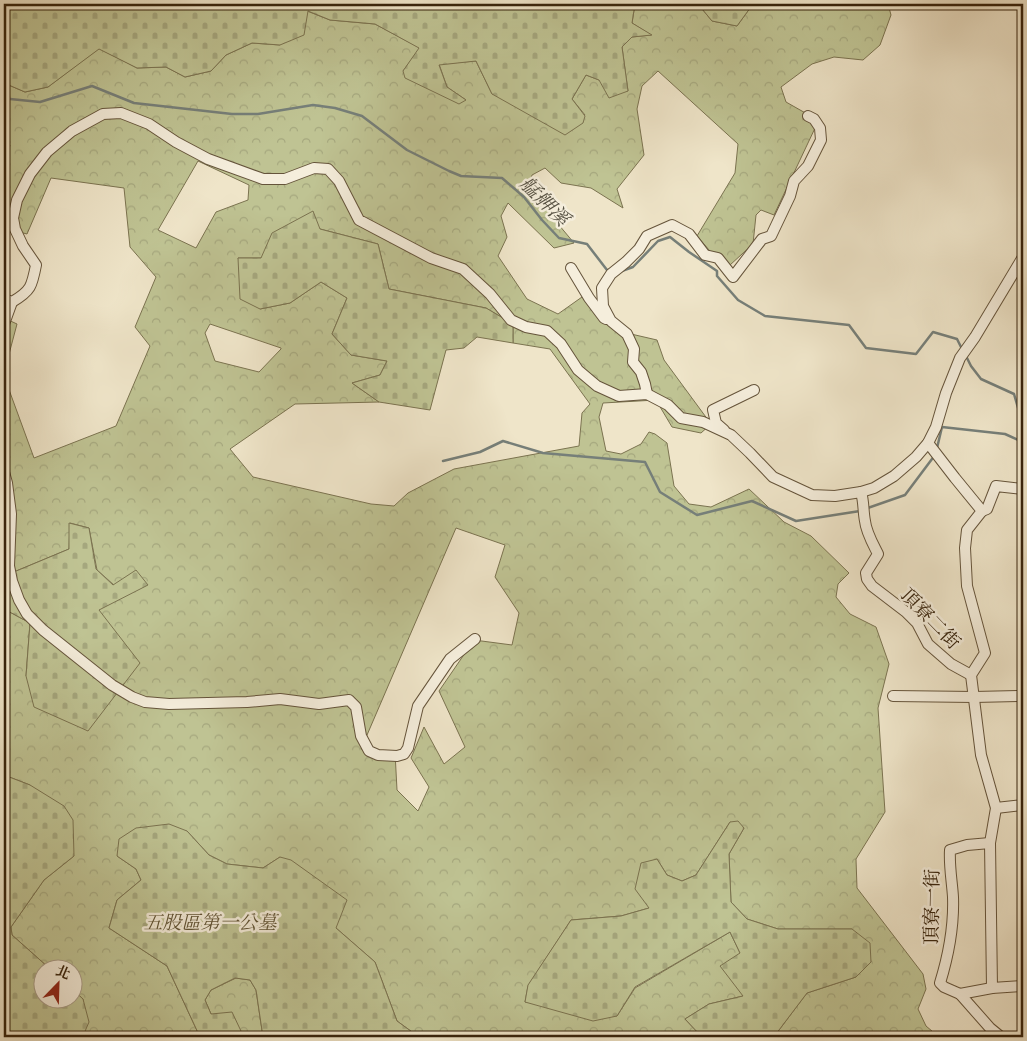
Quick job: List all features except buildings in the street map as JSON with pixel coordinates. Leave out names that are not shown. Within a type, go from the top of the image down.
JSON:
[{"type":"street","points":[[4,324],[8,301],[25,295],[33,281],[36,264],[23,246],[15,229],[14,218],[17,200],[30,174],[47,152],[72,131],[103,114],[121,112],[149,124],[176,142],[208,159],[263,178],[285,179],[314,168],[328,169],[339,181],[359,220],[431,258],[463,269],[490,294],[511,320],[526,327],[546,330],[561,344],[578,370],[597,386],[619,396],[647,394],[668,405],[681,418],[703,422],[730,435]]},
{"type":"street","points":[[611,322],[603,306],[602,288],[611,274],[639,249],[647,236],[672,225],[689,234],[705,255],[718,258],[733,277],[762,239],[770,236],[790,196],[794,180],[808,166],[821,140],[820,128],[814,119],[808,116]]},
{"type":"street","points":[[754,390],[713,410],[716,423],[750,453],[773,477],[812,495],[863,497],[894,476],[916,457],[928,443],[936,427],[946,393],[960,358],[1023,257]]},
{"type":"street","points":[[571,268],[604,318],[626,334],[634,349],[633,362],[641,372],[647,394]]},
{"type":"street","points":[[928,443],[982,511]]},
{"type":"street","points":[[4,472],[11,514],[9,566],[14,587],[27,614],[43,630],[112,685],[132,697],[146,702],[169,704],[248,702],[280,699],[319,704],[349,700],[356,707],[361,736],[369,751],[378,756],[397,756],[404,754],[408,748],[418,706],[450,659],[475,639]]},
{"type":"street","name":"頂寮二街","points":[[863,497],[865,522],[878,554],[866,573],[867,579],[872,586],[906,612],[917,623],[928,644],[951,664],[971,675],[985,653],[967,586],[966,530],[982,511],[987,509],[996,486],[1023,489]]},
{"type":"street","points":[[971,675],[981,754],[996,808],[990,843],[992,988]]},
{"type":"street","points":[[894,696],[1023,696]]},
{"type":"street","points":[[996,808],[1023,805]]},
{"type":"street","name":"頂寮一街","points":[[990,843],[967,845],[950,850],[953,898],[952,920],[946,964],[940,983],[944,987],[960,994],[990,1028],[1001,1037]]},
{"type":"street","points":[[960,994],[992,988],[1023,986]]},
{"type":"green space","points":[[4,4],[34,4],[41,8],[52,4],[635,4],[632,23],[652,35],[632,37],[622,47],[628,91],[609,98],[599,80],[586,75],[572,99],[585,116],[583,123],[565,135],[492,94],[476,61],[439,65],[447,87],[466,100],[459,104],[405,78],[403,71],[419,48],[375,24],[330,20],[308,11],[304,35],[280,45],[252,43],[226,55],[211,71],[185,77],[166,67],[137,68],[99,49],[48,87],[25,92],[4,83]]},
{"type":"green space","points":[[635,4],[659,4],[669,8],[684,4],[698,4],[712,21],[737,26],[753,4],[888,4],[891,15],[880,45],[863,60],[834,57],[812,64],[781,87],[786,102],[816,119],[816,126],[774,215],[761,210],[756,215],[753,244],[730,265],[722,265],[697,236],[735,173],[738,144],[658,71],[642,86],[637,109],[644,155],[617,189],[623,208],[591,188],[561,183],[545,168],[532,175],[528,188],[574,243],[554,248],[508,203],[501,216],[507,237],[498,256],[527,299],[558,314],[582,297],[618,331],[657,340],[664,360],[711,424],[701,433],[672,427],[656,400],[603,403],[599,417],[606,451],[621,454],[641,444],[649,432],[655,434],[667,443],[674,486],[689,504],[711,507],[749,489],[784,522],[811,536],[849,573],[838,584],[836,597],[850,614],[876,627],[889,664],[878,708],[885,812],[856,859],[857,888],[923,974],[926,989],[918,1009],[926,1026],[939,1037],[779,1037],[776,1034],[807,993],[856,977],[871,962],[852,929],[778,929],[747,919],[731,902],[729,854],[744,828],[730,822],[696,875],[682,881],[667,875],[657,859],[649,908],[621,916],[571,920],[528,986],[525,1002],[617,1016],[635,988],[730,932],[740,953],[743,996],[709,1004],[685,1019],[702,1037],[419,1037],[397,1021],[375,962],[336,928],[280,857],[263,868],[227,864],[209,855],[187,831],[117,856],[136,869],[141,880],[117,900],[109,928],[167,966],[200,1037],[54,1037],[60,1034],[82,1036],[82,958],[38,958],[12,935],[11,927],[44,880],[74,856],[30,785],[4,775],[4,611],[6,610],[30,623],[26,676],[99,610],[114,585],[97,570],[89,528],[70,523],[69,549],[9,574],[9,594],[4,592],[4,376],[34,458],[116,426],[150,346],[135,327],[156,277],[130,247],[124,188],[51,178],[27,234],[4,228],[4,171],[10,145],[4,144],[4,83],[25,92],[48,87],[99,48],[137,68],[166,67],[185,77],[211,71],[226,55],[252,43],[280,45],[307,11],[330,20],[375,24],[420,48],[403,71],[466,100],[447,87],[439,64],[476,61],[492,94],[585,115],[572,99],[586,75],[628,91],[622,47],[632,37],[651,35],[632,23]],"holes":[[[198,161],[249,185],[248,200],[216,212],[196,248],[158,230]],[[320,229],[378,244],[389,289],[486,308],[513,324],[513,343],[550,349],[590,404],[582,413],[579,446],[454,469],[408,493],[394,506],[371,504],[253,477],[230,449],[295,404],[379,402],[352,383],[380,375],[387,361],[351,355],[332,334],[347,298],[321,282],[290,303],[260,309],[238,258],[261,258]],[[210,324],[281,348],[281,349],[259,372],[215,361],[205,333]],[[456,528],[505,545],[495,577],[519,613],[512,645],[474,640],[439,691],[465,747],[444,764],[424,727],[411,758],[429,787],[418,811],[397,790],[395,752],[361,749]]]},
{"type":"green space","points":[[698,4],[753,4],[737,26],[712,21]]},
{"type":"green space","points":[[313,211],[320,229],[378,244],[389,289],[486,308],[513,324],[513,343],[477,337],[464,348],[446,350],[430,410],[379,402],[352,383],[380,375],[387,361],[351,355],[332,334],[347,298],[321,282],[290,303],[260,309],[240,299],[238,258],[261,258],[272,233]]},
{"type":"green space","points":[[4,318],[17,324],[4,373]]},
{"type":"green space","points":[[69,523],[89,528],[96,569],[113,585],[136,570],[148,585],[99,610],[140,663],[88,731],[34,707],[26,676],[30,623],[6,610],[4,611],[4,592],[9,594],[9,574],[69,549]]},
{"type":"green space","points":[[4,775],[30,785],[64,806],[73,820],[74,856],[44,880],[11,927],[12,935],[38,958],[32,958],[32,1008],[82,1008],[82,998],[89,1022],[83,1036],[61,1034],[54,1037],[4,1037]]},
{"type":"green space","points":[[738,821],[744,828],[729,854],[731,902],[747,919],[778,929],[852,929],[870,943],[871,962],[856,977],[807,993],[776,1034],[779,1037],[702,1037],[685,1019],[709,1004],[743,996],[720,966],[740,953],[730,932],[635,987],[617,1016],[593,1021],[525,1002],[528,985],[571,920],[621,916],[649,908],[635,889],[641,863],[657,859],[667,875],[682,881],[696,875],[730,822]]},
{"type":"green space","name":"五股區第一公墓","points":[[169,824],[187,831],[209,855],[227,864],[263,868],[280,857],[291,860],[347,900],[336,928],[375,962],[397,1021],[419,1037],[263,1037],[256,990],[250,980],[235,978],[211,990],[205,1000],[211,1014],[232,1012],[241,1031],[233,1037],[200,1037],[167,966],[109,928],[117,900],[141,880],[136,869],[117,856],[119,839],[136,828]]},
{"type":"green space","points":[[236,978],[250,980],[256,990],[263,1037],[233,1037],[241,1031],[211,1014],[205,1000],[211,990]]},
{"type":"waterway","name":"艋舺溪","points":[[4,96],[10,99],[40,102],[92,86],[134,103],[232,114],[258,114],[313,105],[335,108],[362,116],[407,150],[449,171],[461,176],[502,178],[524,197],[559,238],[587,244],[607,270],[612,270]]},
{"type":"waterway","name":"艋舺溪","points":[[619,272],[633,267],[658,241],[670,237],[717,271],[717,276],[738,300],[765,316],[849,325],[866,348],[916,354],[933,332],[957,339],[962,349]]},
{"type":"waterway","name":"艋舺溪","points":[[966,356],[981,379],[1014,394],[1023,425]]},
{"type":"waterway","points":[[937,448],[942,427],[1005,434],[1023,442]]},
{"type":"waterway","points":[[443,461],[480,452],[503,441],[543,453],[645,462],[660,492],[697,515],[752,501],[796,521],[860,511]]},
{"type":"waterway","points":[[865,509],[905,495],[935,455]]}]
